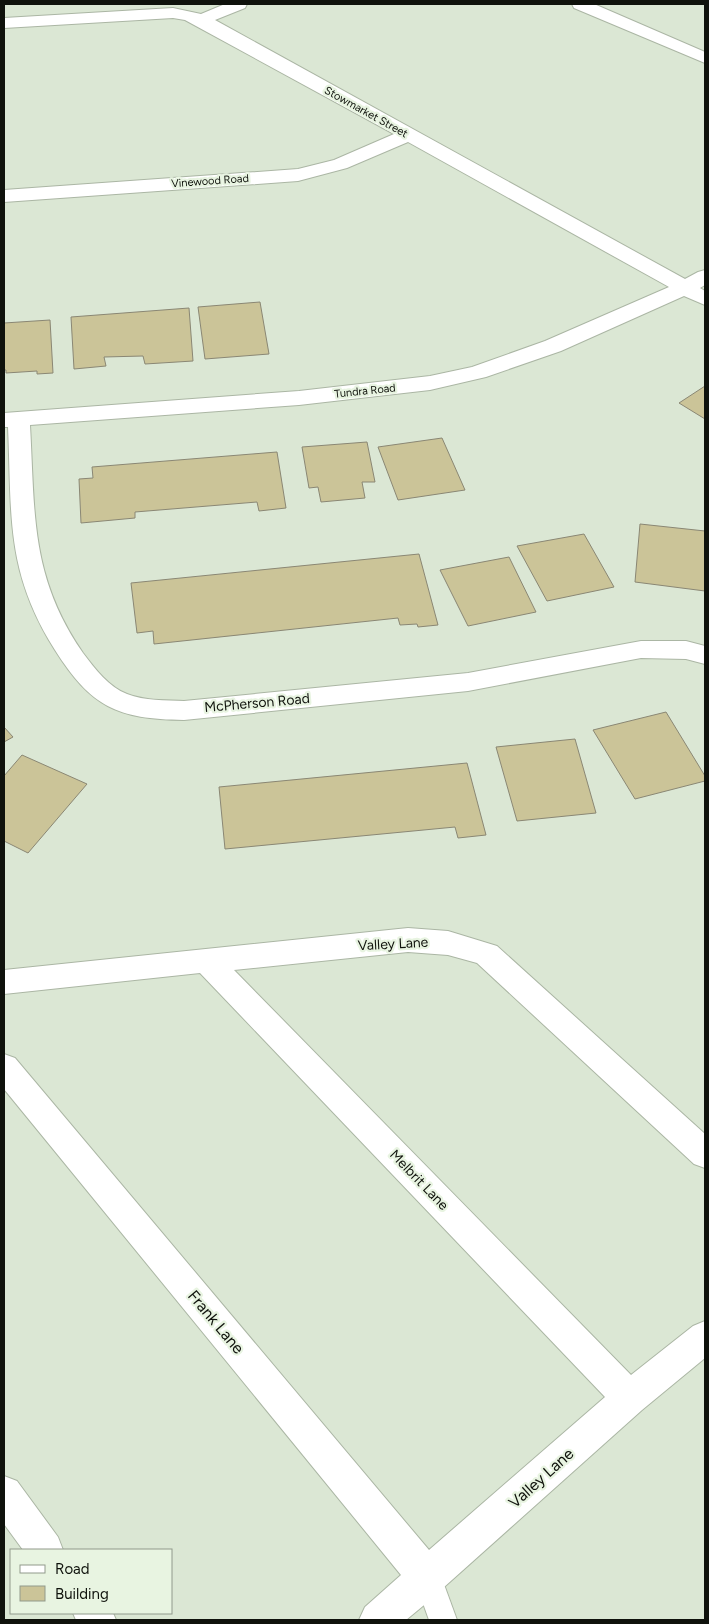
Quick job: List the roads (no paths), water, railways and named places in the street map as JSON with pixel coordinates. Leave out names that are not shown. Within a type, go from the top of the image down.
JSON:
[{"type":"street","points":[[201,20],[239,4]]},
{"type":"street","points":[[580,4],[705,58]]},
{"type":"street","name":"Stowmarket Street","points":[[4,23],[173,13],[188,15],[201,20],[705,299]]},
{"type":"street","name":"Vinewood Road","points":[[4,196],[298,175],[325,170],[358,158],[408,135]]},
{"type":"street","name":"Tundra Road","points":[[11,419],[299,398],[430,383],[478,372],[553,346],[685,288],[705,276]]},
{"type":"street","name":"McPherson Road","points":[[11,419],[29,564],[40,601],[64,645],[84,673],[106,693],[122,703],[142,708],[171,710],[215,707],[452,684],[515,675],[640,649],[664,647],[683,649],[705,655]]},
{"type":"street","name":"Valley Lane","points":[[4,982],[408,940],[448,943],[487,954],[705,1154]]},
{"type":"street","name":"Melbrit Lane","points":[[207,961],[630,1398]]},
{"type":"street","name":"Frank Lane","points":[[4,1067],[428,1578]]},
{"type":"street","name":"Valley Lane","points":[[378,1620],[428,1578],[630,1398],[705,1338]]},
{"type":"street","points":[[4,1494],[44,1549]]},
{"type":"lane","points":[[428,1578],[444,1620]]}]
